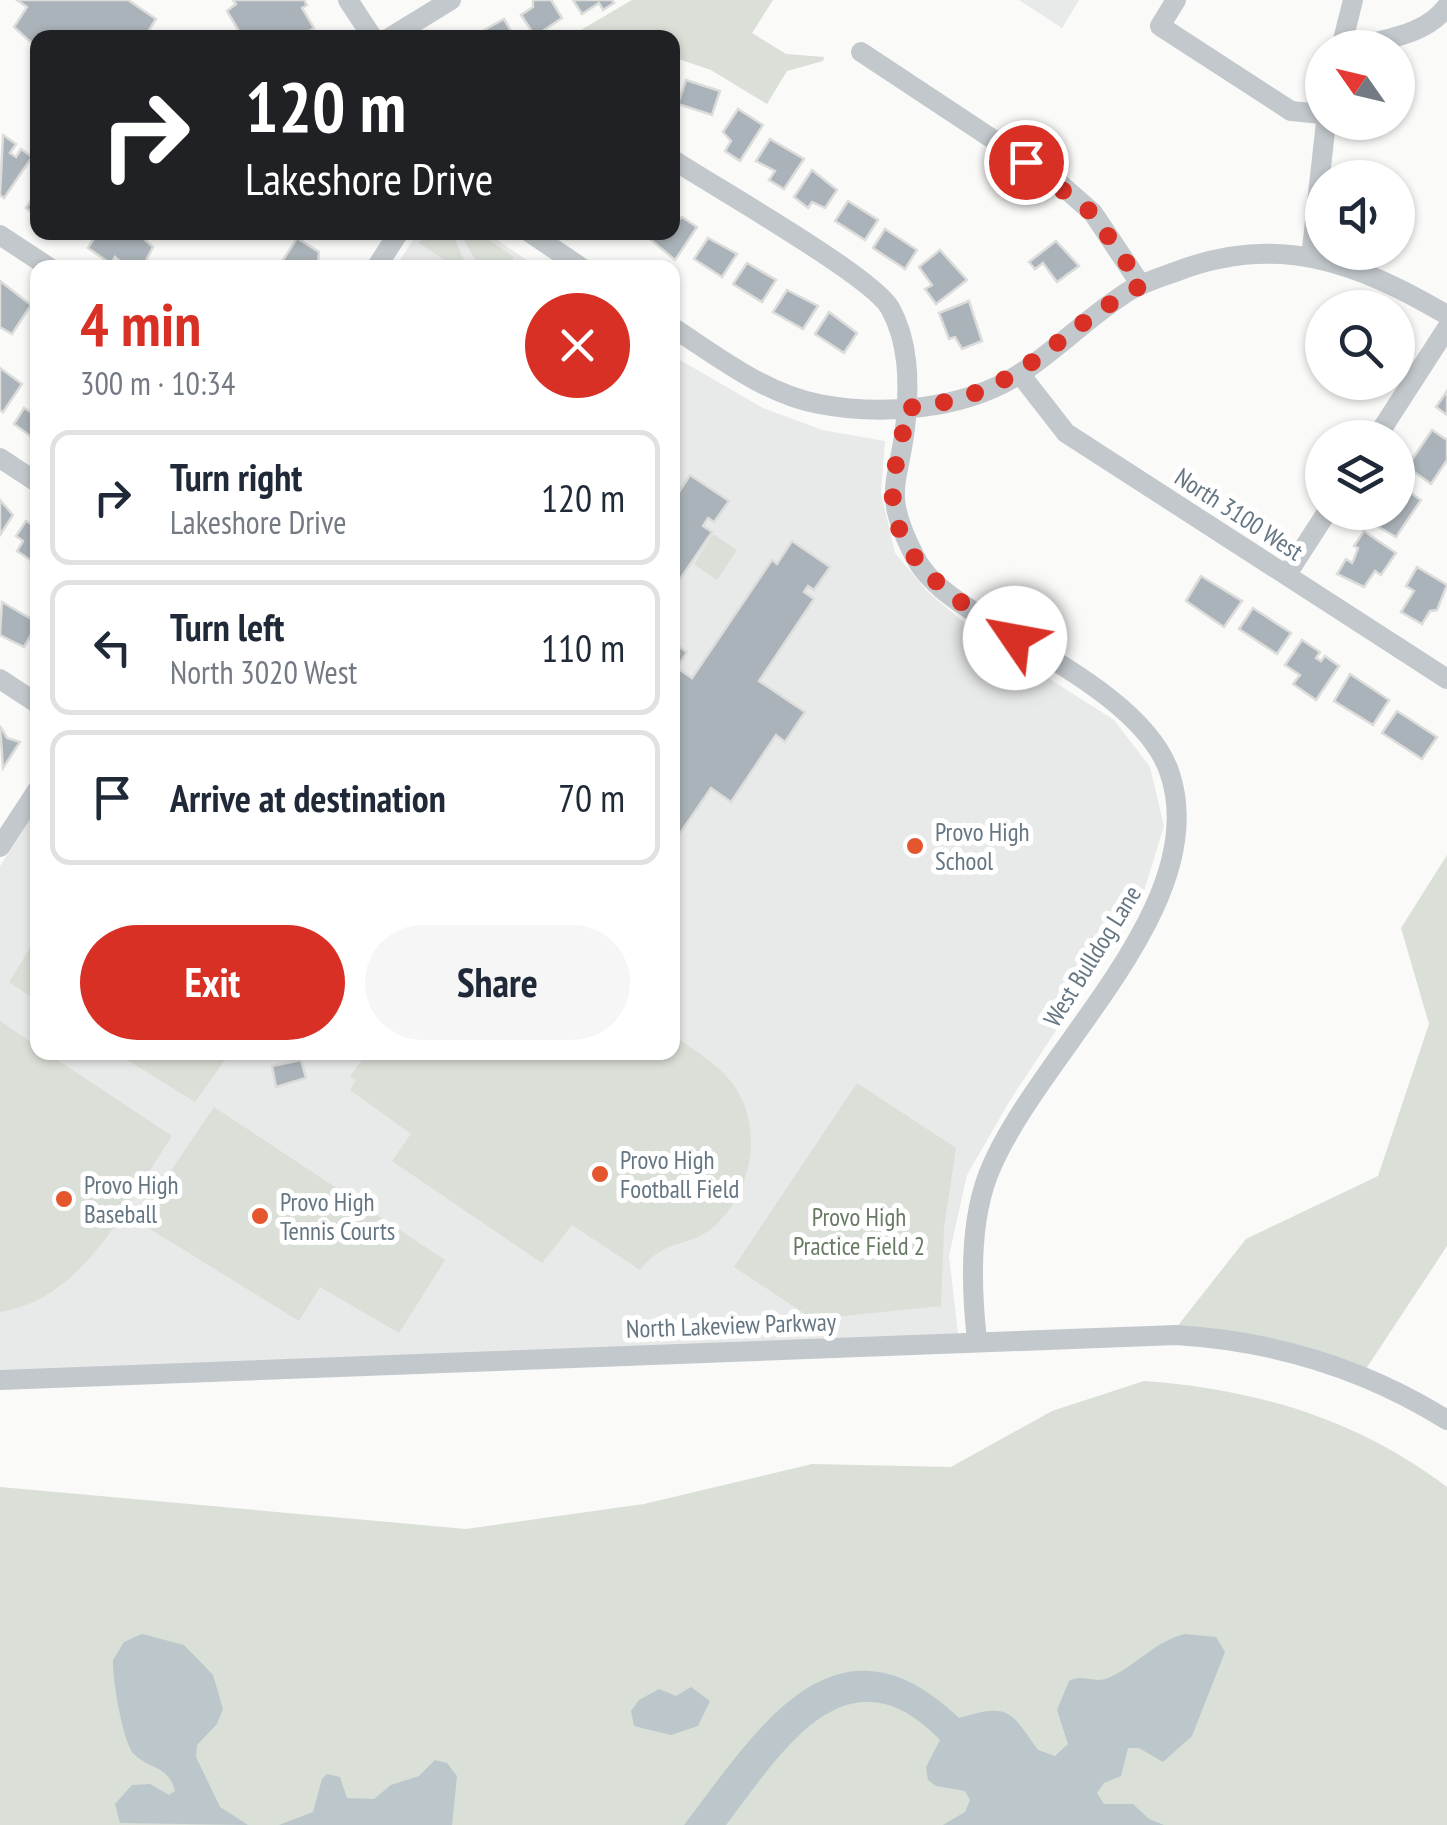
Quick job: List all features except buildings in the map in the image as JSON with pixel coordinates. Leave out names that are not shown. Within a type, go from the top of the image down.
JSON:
[{"type":"street","points":[[348,0],[368,30]]},
{"type":"street","points":[[402,30],[451,0]]},
{"type":"street","points":[[1176,0],[1160,26],[1290,111],[1305,112]]},
{"type":"street","points":[[1346,30],[1353,0]]},
{"type":"street","points":[[1415,30],[1440,16],[1447,6]]},
{"type":"street","points":[[860,52],[1059,183],[1092,213],[1142,285]]},
{"type":"street","points":[[680,164],[860,280],[889,306],[904,341],[905,408]]},
{"type":"street","points":[[0,235],[38,260]]},
{"type":"street","points":[[542,240],[570,260]]},
{"type":"street","points":[[680,332],[767,386],[816,404],[933,406],[1002,384],[1020,374],[1142,285],[1197,263],[1236,255],[1272,251],[1305,256]]},
{"type":"street","points":[[1352,270],[1386,281],[1447,315]]},
{"type":"street","points":[[1388,420],[1447,328]]},
{"type":"street","name":"North 3100 West","points":[[1020,374],[1066,433],[1446,680]]},
{"type":"street","name":"West Bulldog Lane","points":[[905,408],[892,486],[898,525],[918,564],[952,598],[1130,717],[1152,739],[1170,773],[1180,828],[1150,919],[1007,1134],[987,1178],[972,1292],[977,1340]]},
{"type":"street","points":[[0,458],[30,478]]},
{"type":"street","points":[[1287,574],[1315,530]]},
{"type":"street","points":[[0,679],[30,699]]},
{"type":"street","points":[[0,847],[30,801]]},
{"type":"street","name":"North Lakeview Parkway","points":[[0,1380],[1176,1335],[1235,1340],[1297,1353],[1361,1375],[1447,1420]]},
{"type":"shaded area","points":[[1019,0],[1079,0],[1062,28]]},
{"type":"shaded area","points":[[413,240],[497,240],[527,260],[400,260]]},
{"type":"shaded area","name":"Provo High School","points":[[680,360],[763,408],[822,430],[885,441],[881,493],[895,553],[928,592],[973,630],[1114,720],[1150,767],[1164,826],[1141,901],[1009,1102],[967,1175],[949,1256],[960,1350],[0,1375],[0,866],[30,820],[30,1060],[680,1060]]},
{"type":"shaded area","points":[[142,1634],[184,1645],[213,1675],[223,1709],[217,1724],[197,1745],[196,1757],[220,1807],[248,1825],[120,1823],[115,1804],[132,1785],[150,1784],[169,1795],[175,1791],[163,1772],[135,1755],[119,1710],[113,1660],[124,1642]]},
{"type":"shaded area","points":[[1185,1634],[1216,1637],[1225,1652],[1192,1736],[1163,1762],[1139,1748],[1128,1748],[1121,1776],[1104,1783],[1097,1793],[1104,1804],[1133,1804],[1149,1819],[1164,1825],[943,1825],[965,1812],[970,1800],[965,1791],[936,1786],[928,1780],[926,1767],[940,1740],[906,1713],[874,1702],[845,1705],[818,1720],[769,1768],[726,1825],[684,1825],[770,1718],[802,1692],[836,1675],[874,1671],[915,1685],[959,1718],[989,1711],[1007,1713],[1038,1750],[1055,1756],[1068,1744],[1057,1710],[1069,1681],[1108,1678],[1164,1642]]},
{"type":"shaded area","points":[[691,1687],[710,1701],[698,1726],[671,1735],[634,1726],[631,1711],[639,1700],[659,1689],[676,1696]]},
{"type":"shaded area","points":[[435,1760],[447,1763],[457,1776],[452,1825],[279,1825],[313,1812],[327,1774],[340,1777],[347,1798],[374,1799],[391,1785],[419,1776]]},
{"type":"green space","points":[[632,0],[773,0],[752,33],[786,54],[824,57],[823,61],[787,71],[767,104],[711,70],[680,59],[680,30],[581,30]]},
{"type":"green space","points":[[455,240],[464,260],[444,260],[419,243]]},
{"type":"green space","points":[[464,240],[488,240],[514,257],[512,260],[475,260]]},
{"type":"green space","points":[[713,534],[737,550],[717,580],[694,564]]},
{"type":"green space","points":[[1447,855],[1447,1246],[1362,1375],[1172,1333],[1246,1239],[1378,1176],[1429,1024],[1401,928]]},
{"type":"green space","points":[[30,948],[30,996],[9,982]]},
{"type":"green space","name":"Provo High Baseball","points":[[0,1021],[30,1041],[30,1060],[58,1060],[172,1136],[121,1217],[81,1268],[31,1303],[0,1312]]},
{"type":"green space","points":[[680,1040],[716,1066],[737,1090],[749,1123],[750,1160],[738,1194],[717,1224],[698,1237],[659,1252],[640,1270],[572,1225],[542,1263],[392,1161],[411,1134],[350,1090],[356,1080],[350,1076],[362,1060],[680,1060]]},
{"type":"green space","points":[[127,1060],[225,1060],[195,1102]]},
{"type":"green space","name":"Provo High Practice Field 2","points":[[857,1083],[956,1148],[944,1227],[941,1306],[813,1319],[734,1267]]},
{"type":"green space","name":"Provo High Tennis Courts","points":[[214,1107],[445,1260],[399,1333],[320,1287],[299,1321],[137,1221]]},
{"type":"green space","points":[[1144,1381],[1226,1391],[1304,1412],[1377,1443],[1447,1487],[1447,1825],[0,1825],[0,1487],[466,1529],[644,1504],[812,1464],[951,1467],[1052,1411]]},
{"type":"place","name":"Provo High School","points":[[915,846]]},
{"type":"place","name":"Provo High Football Field","points":[[600,1174]]},
{"type":"place","name":"Provo High Baseball","points":[[64,1199]]},
{"type":"place","name":"Provo High Tennis Courts","points":[[260,1216]]},
{"type":"route","points":[[1015,638],[952,598],[918,564],[898,525],[892,486],[905,408],[933,406],[1002,384],[1122,295],[1142,285],[1092,213],[1059,183],[1026,162]]}]
